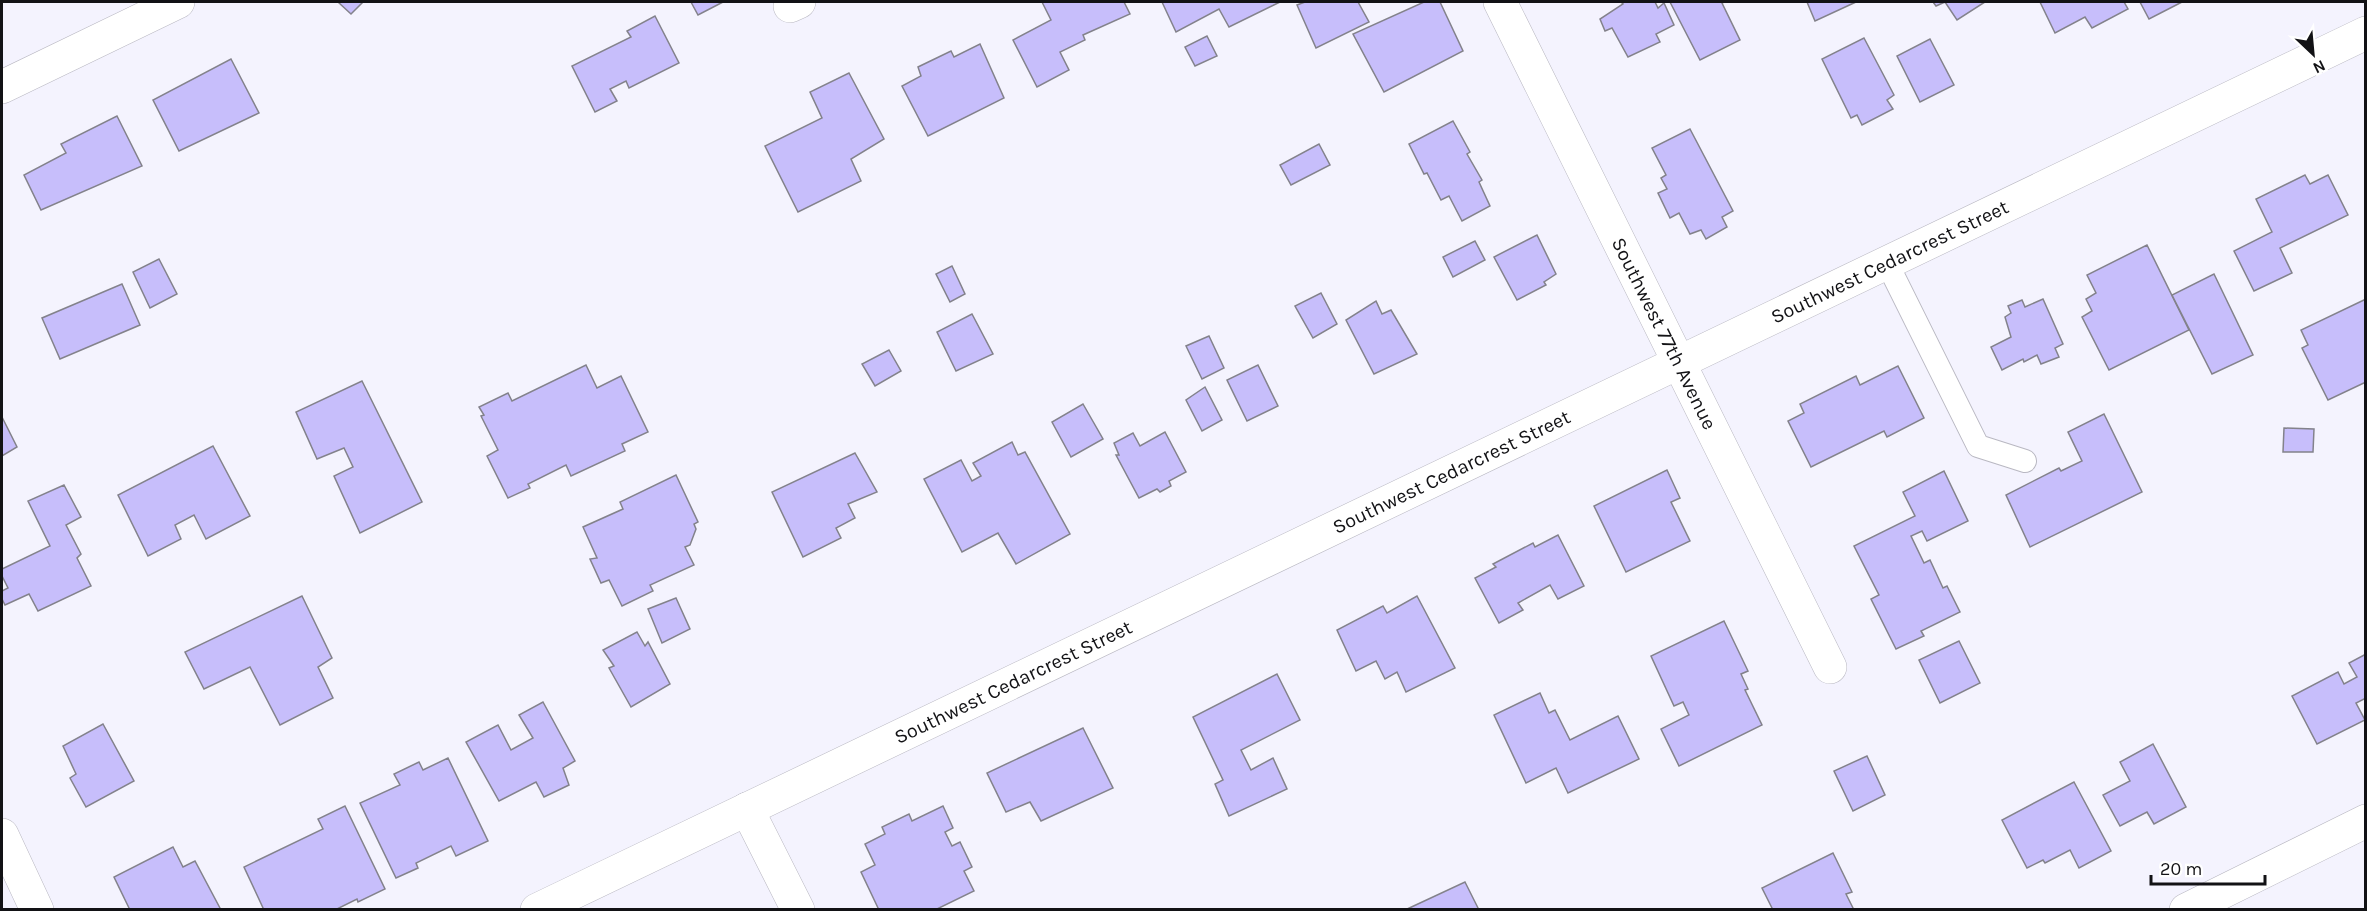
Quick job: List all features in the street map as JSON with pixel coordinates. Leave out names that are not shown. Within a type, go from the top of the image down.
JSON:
[{"type":"street","points":[[2,87],[178,2]]},
{"type":"street","name":"Southwest 77th Avenue","points":[[1500,2],[1830,667]]},
{"type":"street","name":"Southwest Cedarcrest Street","points":[[537,909],[2366,33]]},
{"type":"street","points":[[747,809],[798,909]]},
{"type":"street","points":[[2186,909],[2366,821]]},
{"type":"street","points":[[2,835],[36,909]]},
{"type":"lane","points":[[1887,263],[1978,446],[2025,460]]},
{"type":"building","points":[[338,2],[363,2],[351,14]]},
{"type":"building","points":[[691,2],[723,2],[698,15]]},
{"type":"building","points":[[1042,2],[1124,2],[1130,14],[1083,35],[1085,40],[1060,52],[1069,70],[1037,87],[1013,40],[1051,20]]},
{"type":"building","points":[[1162,2],[1280,2],[1229,27],[1219,9],[1176,32]]},
{"type":"building","points":[[1305,2],[1358,2],[1369,22],[1316,48],[1297,5]]},
{"type":"building","points":[[1424,2],[1440,2],[1463,51],[1384,92],[1353,34]]},
{"type":"building","points":[[1621,2],[1655,2],[1658,8],[1664,3],[1674,25],[1656,34],[1660,42],[1628,57],[1612,28],[1605,31],[1600,19],[1623,4]]},
{"type":"building","points":[[1670,2],[1724,2],[1722,3],[1740,40],[1700,60]]},
{"type":"building","points":[[1807,2],[1856,2],[1815,21]]},
{"type":"building","points":[[1933,2],[1945,2],[1936,6]]},
{"type":"building","points":[[1945,2],[1985,2],[1957,20]]},
{"type":"building","points":[[2040,2],[2124,2],[2128,9],[2092,28],[2085,17],[2055,33]]},
{"type":"building","points":[[2140,2],[2182,2],[2149,19]]},
{"type":"building","points":[[655,16],[679,63],[629,88],[626,81],[610,89],[617,101],[595,112],[572,66],[631,37],[627,31]]},
{"type":"building","points":[[1207,36],[1217,56],[1195,66],[1185,47]]},
{"type":"building","points":[[1864,38],[1894,95],[1887,100],[1893,109],[1862,125],[1857,115],[1851,118],[1822,59]]},
{"type":"building","points":[[1930,39],[1954,85],[1920,102],[1897,56]]},
{"type":"building","points":[[980,44],[1004,98],[928,136],[902,86],[921,76],[918,67],[951,51],[954,57]]},
{"type":"building","points":[[231,59],[259,113],[179,151],[153,100]]},
{"type":"building","points":[[849,73],[884,139],[851,159],[861,181],[798,212],[765,146],[822,118],[810,92]]},
{"type":"building","points":[[117,116],[142,166],[41,210],[24,175],[66,153],[61,144]]},
{"type":"building","points":[[1453,121],[1470,152],[1467,154],[1482,180],[1479,182],[1490,206],[1462,221],[1449,196],[1441,200],[1427,173],[1424,174],[1409,144]]},
{"type":"building","points":[[1690,129],[1733,211],[1722,217],[1727,227],[1706,239],[1701,230],[1690,234],[1679,213],[1670,218],[1658,193],[1667,189],[1661,178],[1666,175],[1652,148]]},
{"type":"building","points":[[1319,144],[1330,165],[1291,185],[1280,165]]},
{"type":"building","points":[[2305,175],[2310,184],[2328,175],[2348,215],[2280,248],[2292,273],[2254,291],[2234,251],[2272,232],[2256,199]]},
{"type":"building","points":[[1537,235],[1556,274],[1544,282],[1546,285],[1517,300],[1494,257]]},
{"type":"building","points":[[1475,241],[1485,260],[1453,277],[1443,257]]},
{"type":"building","points":[[2147,245],[2189,330],[2109,370],[2082,317],[2092,311],[2086,299],[2096,293],[2087,275]]},
{"type":"building","points":[[159,259],[177,294],[150,308],[133,272]]},
{"type":"building","points":[[952,266],[965,294],[950,302],[936,274]]},
{"type":"building","points":[[2214,274],[2253,355],[2212,374],[2172,295]]},
{"type":"building","points":[[122,284],[140,325],[60,359],[42,318]]},
{"type":"building","points":[[1321,293],[1337,324],[1313,338],[1295,306]]},
{"type":"building","points":[[2043,299],[2063,344],[2055,348],[2059,357],[2041,364],[2037,355],[2024,362],[2023,359],[2002,370],[1991,347],[2011,337],[2005,317],[2011,313],[2008,306],[2022,300],[2025,307]]},
{"type":"building","points":[[2366,299],[2366,382],[2328,400],[2302,348],[2308,345],[2301,330]]},
{"type":"building","points":[[1376,301],[1382,314],[1391,310],[1417,354],[1374,374],[1346,320]]},
{"type":"building","points":[[972,314],[993,354],[956,371],[937,332]]},
{"type":"building","points":[[1209,336],[1224,368],[1202,379],[1186,346]]},
{"type":"building","points":[[889,350],[901,371],[875,386],[862,364]]},
{"type":"building","points":[[586,365],[597,388],[621,376],[648,432],[622,444],[625,451],[571,476],[566,465],[528,484],[530,488],[508,498],[487,456],[498,450],[481,416],[484,415],[479,407],[508,393],[512,401]]},
{"type":"building","points":[[1258,365],[1278,406],[1247,421],[1227,380]]},
{"type":"building","points":[[1898,366],[1924,418],[1887,437],[1884,431],[1811,467],[1788,421],[1804,413],[1800,404],[1856,376],[1860,385]]},
{"type":"building","points":[[362,381],[422,502],[360,533],[334,476],[353,467],[344,448],[317,459],[296,412]]},
{"type":"building","points":[[1205,387],[1222,420],[1202,431],[1186,400]]},
{"type":"building","points":[[1083,404],[1103,439],[1071,457],[1052,422]]},
{"type":"building","points":[[2104,414],[2142,492],[2030,547],[2006,495],[2059,468],[2061,471],[2082,461],[2068,432]]},
{"type":"building","points":[[2,417],[17,447],[2,456]]},
{"type":"building","points":[[2284,428],[2314,429],[2313,452],[2283,452]]},
{"type":"building","points":[[1165,432],[1186,472],[1169,481],[1171,486],[1160,492],[1157,489],[1139,498],[1116,455],[1119,455],[1114,443],[1133,433],[1140,446]]},
{"type":"building","points":[[1012,442],[1018,455],[1025,452],[1070,534],[1016,564],[998,533],[962,552],[924,479],[961,460],[972,481],[981,476],[973,463]]},
{"type":"building","points":[[213,446],[250,516],[206,539],[194,515],[175,525],[181,539],[148,556],[118,495]]},
{"type":"building","points":[[855,453],[877,492],[848,504],[855,518],[836,528],[841,538],[803,557],[772,492]]},
{"type":"building","points":[[1667,470],[1680,498],[1671,502],[1690,541],[1626,572],[1594,506]]},
{"type":"building","points":[[1944,471],[1968,521],[1927,541],[1922,531],[1911,536],[1924,563],[1930,560],[1943,588],[1947,586],[1960,612],[1921,631],[1924,636],[1896,649],[1871,599],[1879,595],[1854,546],[1915,516],[1903,492]]},
{"type":"building","points":[[676,475],[698,522],[694,524],[696,529],[690,545],[685,547],[694,565],[650,585],[653,591],[622,606],[609,580],[601,583],[590,559],[597,558],[583,527],[623,509],[620,502]]},
{"type":"building","points":[[64,485],[81,517],[66,525],[81,554],[77,558],[91,586],[38,611],[29,594],[5,605],[2,591],[8,588],[2,576],[2,569],[50,546],[28,501]]},
{"type":"building","points":[[1558,535],[1584,586],[1558,599],[1550,585],[1518,603],[1523,610],[1499,623],[1475,578],[1496,567],[1493,564],[1533,543],[1535,547]]},
{"type":"building","points":[[302,596],[332,658],[318,667],[333,698],[280,725],[250,667],[204,689],[185,652]]},
{"type":"building","points":[[1417,596],[1455,668],[1406,692],[1397,672],[1385,679],[1376,661],[1356,671],[1337,630],[1383,606],[1387,613]]},
{"type":"building","points":[[676,598],[690,629],[662,643],[648,609]]},
{"type":"building","points":[[1724,621],[1748,671],[1741,674],[1748,689],[1745,690],[1762,725],[1679,766],[1661,729],[1689,715],[1683,702],[1674,706],[1651,656]]},
{"type":"building","points":[[637,632],[645,646],[648,642],[670,684],[631,707],[609,668],[614,666],[603,650]]},
{"type":"building","points":[[1959,641],[1980,683],[1940,703],[1919,660]]},
{"type":"building","points":[[2366,654],[2366,698],[2356,703],[2365,720],[2317,744],[2292,696],[2338,672],[2344,684],[2357,677],[2349,663]]},
{"type":"building","points":[[1277,674],[1300,720],[1241,750],[1251,770],[1273,758],[1287,789],[1229,816],[1215,784],[1223,780],[1193,717]]},
{"type":"building","points":[[1540,693],[1549,713],[1555,710],[1570,740],[1618,716],[1639,759],[1568,793],[1556,768],[1526,783],[1494,715]]},
{"type":"building","points":[[543,702],[575,761],[563,768],[569,785],[544,797],[536,782],[499,801],[466,742],[498,725],[511,750],[533,738],[519,715]]},
{"type":"building","points":[[103,724],[134,781],[86,807],[70,778],[76,774],[63,746]]},
{"type":"building","points":[[1083,728],[1113,788],[1041,821],[1030,802],[1006,812],[987,773]]},
{"type":"building","points":[[2153,744],[2186,807],[2154,824],[2147,812],[2120,826],[2103,795],[2130,781],[2120,762]]},
{"type":"building","points":[[1867,756],[1885,795],[1853,811],[1834,771]]},
{"type":"building","points":[[448,758],[488,841],[456,856],[451,846],[416,863],[418,868],[396,878],[360,803],[400,785],[394,774],[419,762],[423,770]]},
{"type":"building","points":[[2074,782],[2111,851],[2079,868],[2070,850],[2045,863],[2043,860],[2027,868],[2002,820]]},
{"type":"building","points":[[345,806],[385,889],[335,910],[264,910],[244,867],[323,829],[318,819]]},
{"type":"building","points":[[943,806],[953,828],[945,832],[952,846],[960,842],[972,867],[964,871],[974,891],[935,910],[879,910],[861,872],[875,865],[865,844],[885,834],[882,827],[909,814],[912,821]]},
{"type":"building","points":[[173,847],[183,867],[195,861],[221,910],[130,910],[114,877]]},
{"type":"building","points":[[1833,853],[1852,892],[1846,894],[1854,910],[1773,910],[1762,888]]},
{"type":"building","points":[[1465,882],[1479,910],[1405,910]]}]
